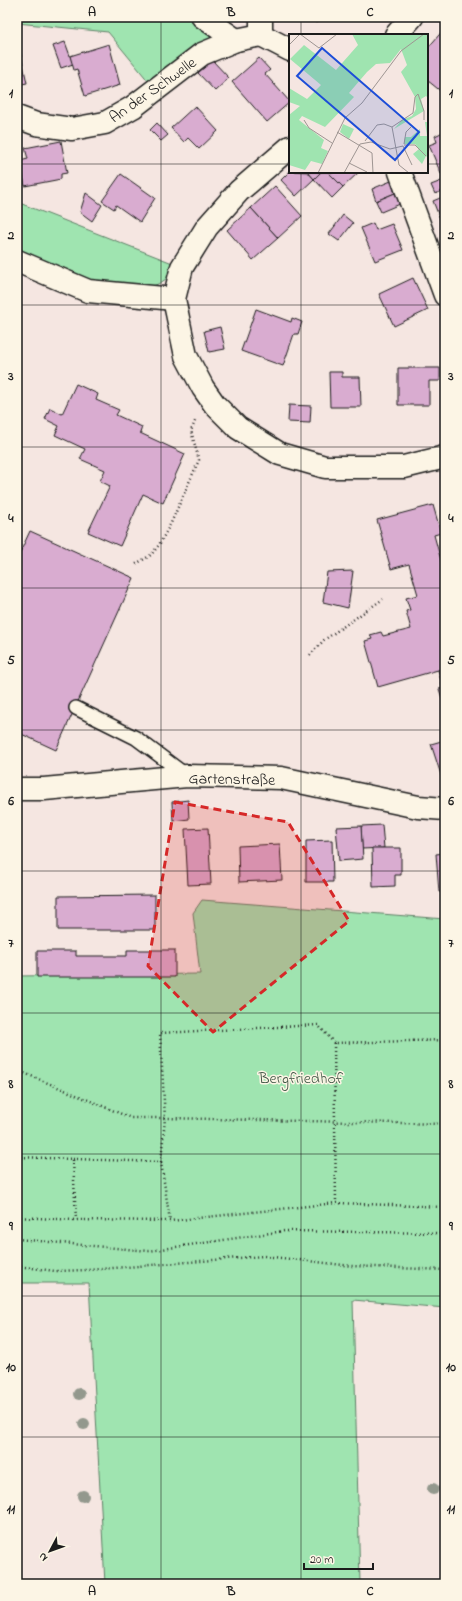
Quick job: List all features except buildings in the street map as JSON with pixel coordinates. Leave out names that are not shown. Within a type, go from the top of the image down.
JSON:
[{"type":"street","points":[[203,17],[236,40]]},
{"type":"street","points":[[397,34],[412,17]]},
{"type":"street","points":[[261,26],[289,49]]},
{"type":"street","name":"An der Schwelle","points":[[17,117],[36,124],[72,129],[105,123],[133,107],[163,82],[202,54],[236,40],[261,26]]},
{"type":"street","points":[[289,148],[239,191],[207,227],[182,267],[174,299],[186,356],[215,405],[238,428],[280,454],[325,467],[404,467],[445,457]]},
{"type":"street","points":[[400,173],[445,295]]},
{"type":"street","points":[[17,262],[88,291],[174,299]]},
{"type":"street","name":"Gartenstraße","points":[[17,789],[44,789],[186,776],[282,778],[418,807],[445,809]]},
{"type":"lane","points":[[76,708],[136,738],[186,776]]},
{"type":"path","points":[[136,564],[151,555],[159,545],[171,523],[199,460],[191,431],[208,395]]},
{"type":"path","points":[[310,655],[324,640],[383,599]]},
{"type":"path","points":[[170,1221],[161,1162],[164,1118],[160,1033],[318,1025],[334,1043],[336,1203]]},
{"type":"path","points":[[334,1043],[445,1040]]},
{"type":"path","points":[[17,1070],[131,1118],[445,1124]]},
{"type":"path","points":[[17,1157],[161,1162]]},
{"type":"path","points":[[73,1160],[76,1220]]},
{"type":"path","points":[[17,1217],[76,1220],[170,1221],[336,1203],[445,1207]]},
{"type":"path","points":[[17,1239],[149,1251],[284,1231],[445,1233]]},
{"type":"path","points":[[17,1266],[55,1271],[88,1270],[264,1256],[352,1266],[445,1270]]},
{"type":"highlighted area","points":[[175,802],[288,822],[349,921],[213,1032],[148,966]]},
{"type":"green space","points":[[17,17],[199,17],[231,39],[154,88],[108,32],[17,23]]},
{"type":"green space","points":[[17,202],[175,264],[168,277],[154,285],[136,288],[116,287],[94,283],[17,256]]},
{"type":"green space","name":"Bergfriedhof","points":[[202,900],[445,919],[445,1308],[353,1300],[360,1584],[105,1584],[89,1283],[17,1283],[17,976],[200,974],[193,913]]}]
